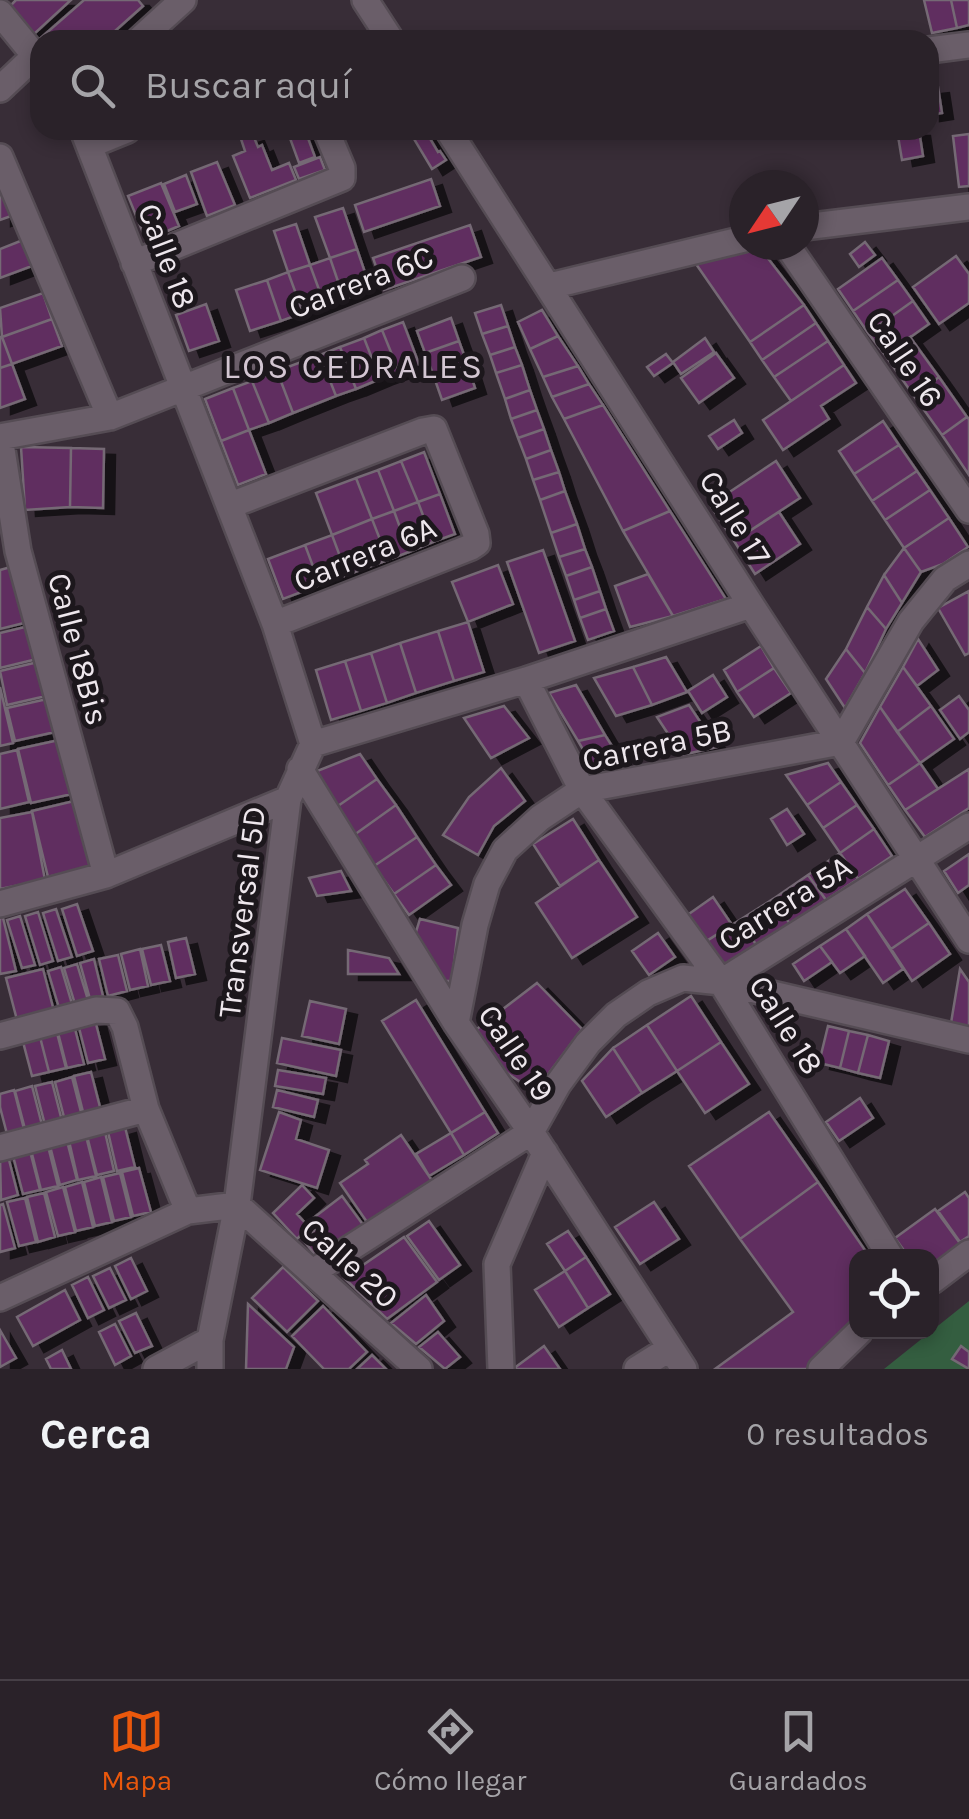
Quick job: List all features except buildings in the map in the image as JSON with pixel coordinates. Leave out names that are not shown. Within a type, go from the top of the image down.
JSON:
[{"type":"street","points":[[151,30],[183,0]]},
{"type":"street","points":[[365,0],[384,30]]},
{"type":"street","points":[[0,13],[30,49]]},
{"type":"street","points":[[939,49],[969,45]]},
{"type":"street","points":[[0,89],[30,65]]},
{"type":"street","name":"Calle 18","points":[[87,140],[276,624],[313,744]]},
{"type":"street","points":[[134,263],[342,178],[330,140]]},
{"type":"street","name":"Calle 17","points":[[455,140],[969,940]]},
{"type":"street","points":[[0,157],[110,416]]},
{"type":"street","points":[[819,225],[969,207]]},
{"type":"street","points":[[550,286],[729,243]]},
{"type":"street","name":"Calle 16","points":[[797,260],[969,510]]},
{"type":"street","name":"Carrera 6C","points":[[0,437],[110,416],[462,278]]},
{"type":"street","name":"Carrera 6A","points":[[230,505],[434,430],[476,534],[477,542],[471,547],[276,624]]},
{"type":"street","name":"Calle 18Bis","points":[[0,437],[18,551],[106,875]]},
{"type":"street","points":[[841,742],[911,621],[945,579],[969,564]]},
{"type":"street","points":[[313,744],[526,680],[752,605]]},
{"type":"street","name":"Calle 18","points":[[526,680],[582,790],[721,982],[886,1249]]},
{"type":"street","name":"Carrera 5B","points":[[456,1023],[487,884],[505,850],[540,818],[582,790],[841,742]]},
{"type":"street","name":"Transversal 5D","points":[[210,1369],[210,1340],[237,1205],[288,799],[313,744]]},
{"type":"street","name":"Calle 19","points":[[300,769],[456,1023],[538,1142],[677,1359]]},
{"type":"street","points":[[0,904],[106,875],[288,799]]},
{"type":"street","name":"Carrera 5A","points":[[313,1272],[538,1142],[558,1084],[588,1043],[616,1015],[648,993],[682,978],[721,982],[969,826]]},
{"type":"street","points":[[721,982],[969,1040]]},
{"type":"street","points":[[0,1036],[96,1010],[116,1011],[125,1027],[146,1110],[188,1211]]},
{"type":"street","points":[[0,1148],[146,1110]]},
{"type":"street","points":[[501,1369],[496,1264],[538,1142]]},
{"type":"street","points":[[0,1298],[188,1211],[237,1205]]},
{"type":"street","name":"Calle 20","points":[[237,1205],[419,1369]]},
{"type":"street","points":[[939,1276],[969,1253]]},
{"type":"street","points":[[821,1369],[852,1339]]},
{"type":"street","points":[[156,1369],[210,1340]]},
{"type":"street","points":[[637,1369],[677,1359]]},
{"type":"green space","points":[[969,1301],[969,1369],[884,1369],[922,1339],[939,1339],[939,1325]]},
{"type":"district","name":"LOS CEDRALES","points":[[354,366]]}]
